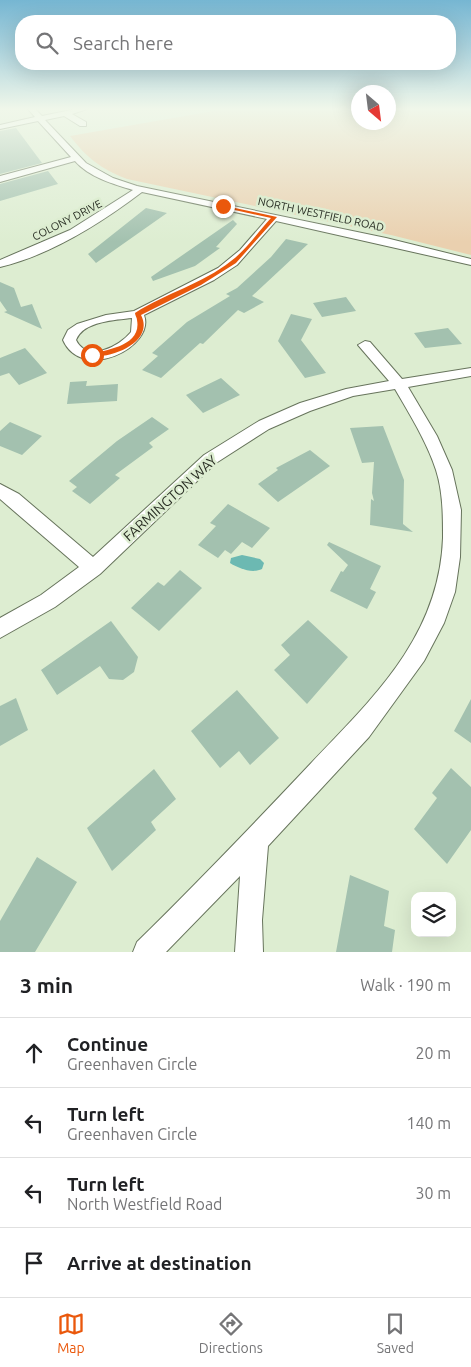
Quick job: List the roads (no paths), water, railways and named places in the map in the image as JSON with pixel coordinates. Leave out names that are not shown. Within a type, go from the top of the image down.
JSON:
[{"type":"street","name":"NORTH WESTFIELD ROAD","points":[[72,153],[100,176],[141,189],[471,262]]},
{"type":"street","points":[[0,179],[76,158]]},
{"type":"street","name":"COLONY DRIVE","points":[[0,264],[78,231],[125,202],[141,189]]},
{"type":"street","points":[[137,314],[140,321],[139,332],[128,345],[101,355],[81,353],[74,350],[71,342],[73,335],[88,323],[100,318],[137,314],[150,306],[199,284],[234,262],[274,217]]},
{"type":"street","points":[[147,952],[256,841],[361,729],[417,654],[434,623],[445,592],[451,556],[452,510],[444,470],[429,436],[399,384],[365,345]]},
{"type":"street","name":"FARMINGTON WAY","points":[[0,630],[48,601],[93,568],[210,459],[264,425],[327,399],[471,372]]},
{"type":"street","points":[[0,491],[13,499],[93,568]]},
{"type":"street","points":[[250,952],[249,920],[256,841]]},
{"type":"water","points":[[242,555],[260,559],[264,563],[262,569],[250,571],[230,563],[231,558]]}]
